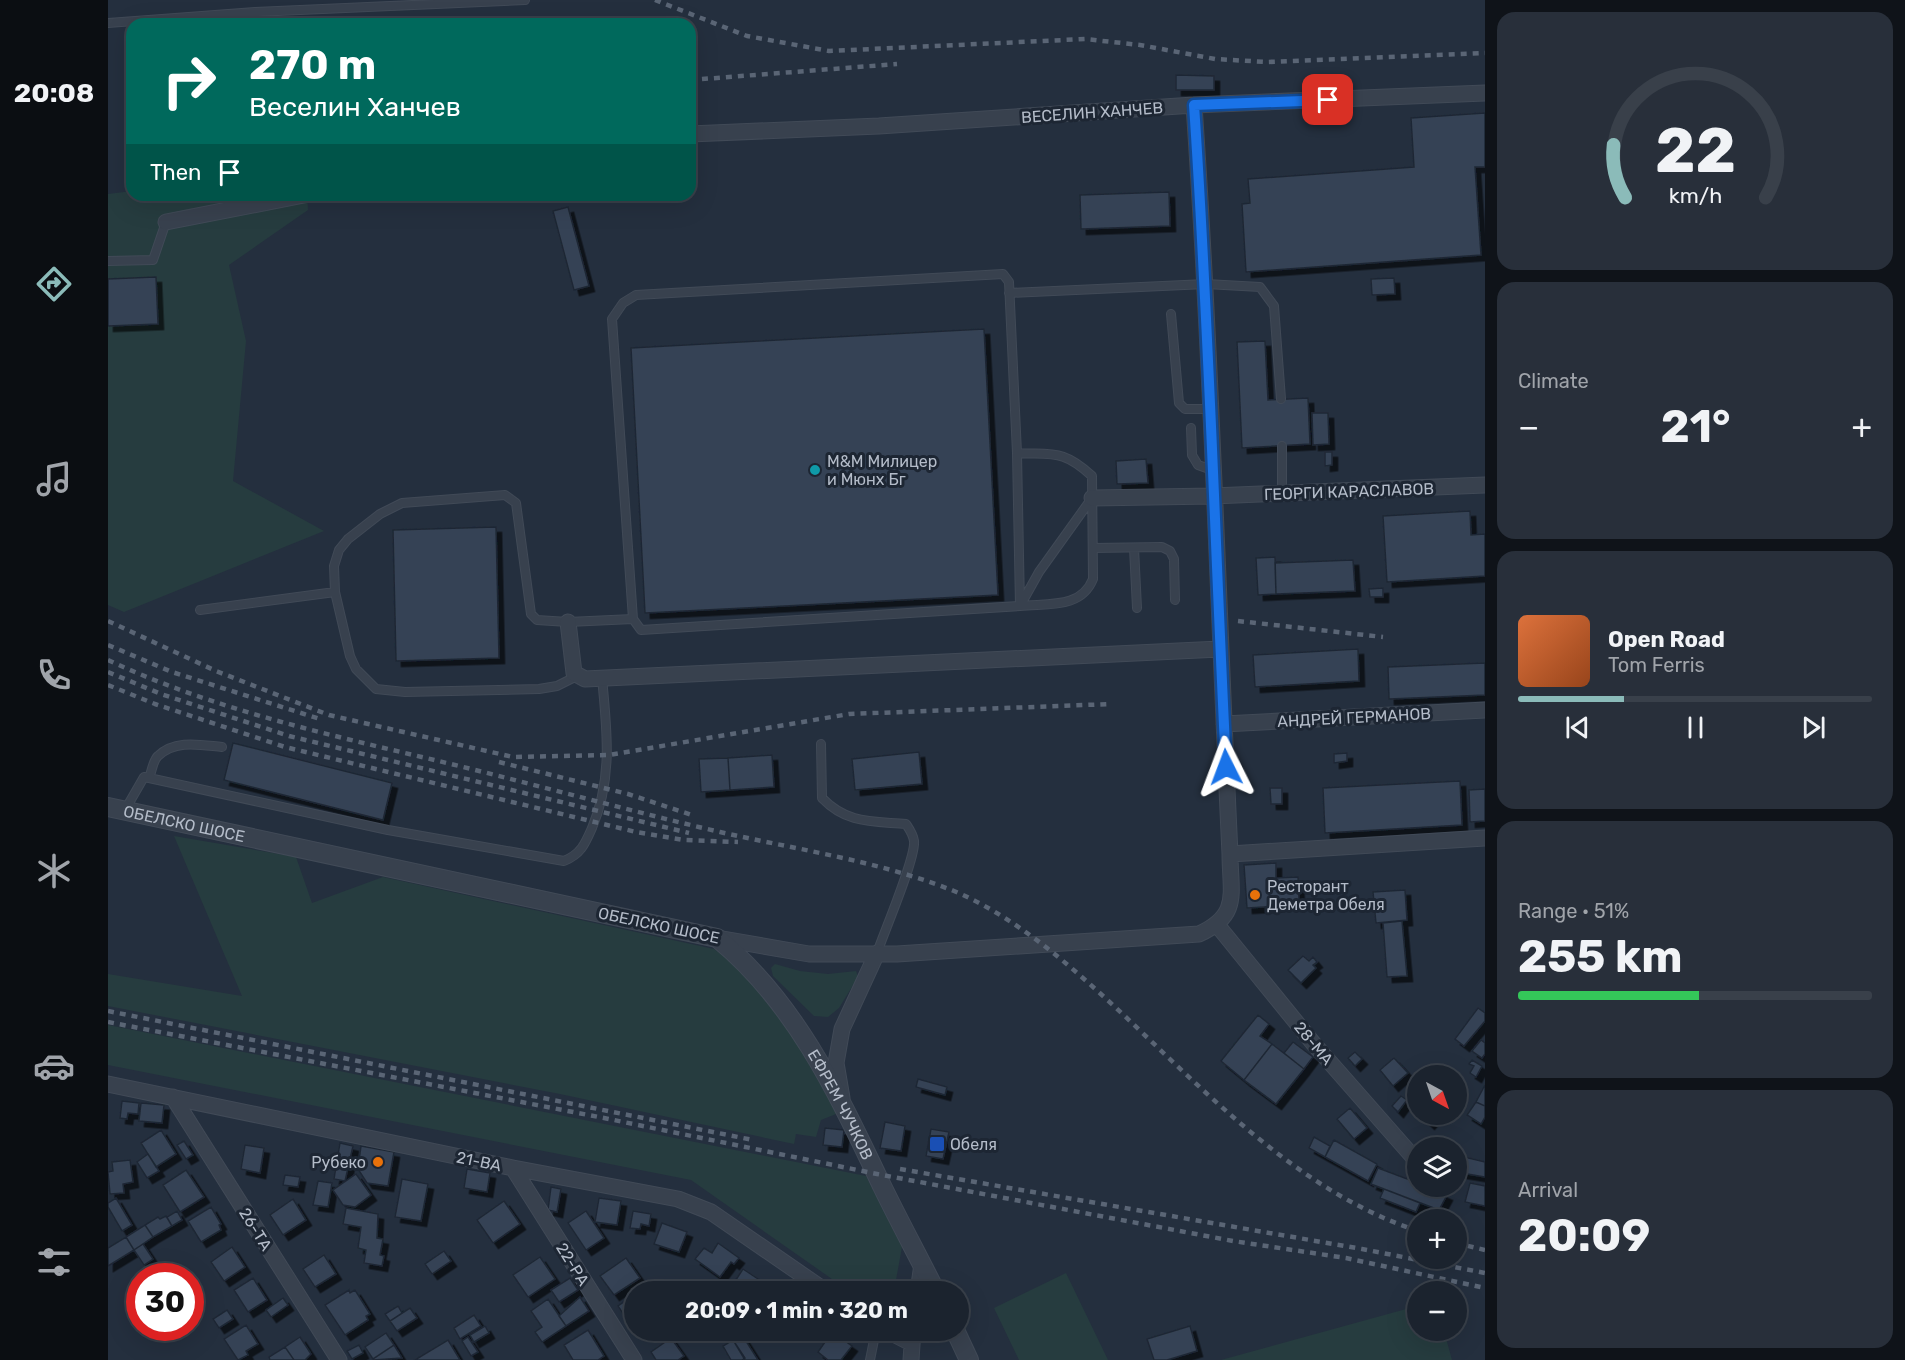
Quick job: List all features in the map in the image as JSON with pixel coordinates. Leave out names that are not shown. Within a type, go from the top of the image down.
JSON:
[{"type":"street","name":"ВЕСЕЛИН ХАНЧЕВ","points":[[696,134],[879,126],[1194,105],[1485,93]]},
{"type":"street","points":[[1194,105],[1206,284],[1213,496],[1230,854],[1230,910],[1218,926]]},
{"type":"street","points":[[166,222],[273,201]]},
{"type":"street","name":"ГЕОРГИ КАРАСЛАВОВ","points":[[1092,498],[1282,494],[1485,485]]},
{"type":"street","points":[[568,622],[574,673],[585,679],[1220,650]]},
{"type":"street","name":"АНДРЕЙ ГЕРМАНОВ","points":[[1224,724],[1485,710]]},
{"type":"street","name":"ОБЕЛСКО ШОСЕ","points":[[116,809],[717,938],[809,954],[877,953],[1199,934],[1218,926]]},
{"type":"street","points":[[1230,854],[1485,838]]},
{"type":"street","name":"28-МА","points":[[1218,926],[1313,1043],[1407,1150]]},
{"type":"street","name":"ЕФРЕМ ЧУЧКОВ","points":[[717,938],[742,958],[808,1042],[842,1102],[930,1281]]},
{"type":"street","points":[[842,1102],[836,1063],[842,1029],[877,953]]},
{"type":"street","name":"21-ВА","points":[[108,1083],[513,1168],[678,1199],[711,1212],[810,1281]]},
{"type":"street","name":"26-ТА","points":[[173,1097],[339,1360]]},
{"type":"street","name":"22-РА","points":[[513,1168],[633,1360]]},
{"type":"street","points":[[920,1281],[922,1264]]},
{"type":"street","points":[[904,1360],[911,1341]]},
{"type":"street","points":[[911,1360],[912,1341]]},
{"type":"street","points":[[960,1341],[969,1360]]},
{"type":"lane","points":[[181,18],[401,3],[525,0]]},
{"type":"lane","points":[[108,23],[126,22]]},
{"type":"lane","points":[[108,261],[153,260],[166,222]]},
{"type":"lane","points":[[1017,453],[1059,453],[1077,462],[1092,476],[1093,579],[1082,597],[1074,601],[1020,606],[646,631],[637,628],[633,619],[612,319],[623,303],[636,295],[1004,274],[1009,282],[1017,453],[1020,606]]},
{"type":"lane","points":[[1009,293],[1206,284],[1260,287],[1274,306],[1281,399]]},
{"type":"lane","points":[[1171,314],[1179,403],[1185,409],[1210,410]]},
{"type":"lane","points":[[1191,428],[1192,455],[1198,465],[1212,470]]},
{"type":"lane","points":[[1282,446],[1282,494]]},
{"type":"lane","points":[[577,676],[557,686],[539,689],[405,692],[376,689],[356,669],[350,656],[335,592],[334,566],[339,550],[348,539],[380,514],[402,503],[505,495],[516,503],[531,614],[537,620],[568,622],[633,619]]},
{"type":"lane","points":[[1020,606],[1039,572],[1092,498]]},
{"type":"lane","points":[[1093,548],[1162,547],[1170,551],[1174,559],[1175,600]]},
{"type":"lane","points":[[1134,548],[1137,608]]},
{"type":"lane","points":[[200,610],[335,592]]},
{"type":"lane","points":[[116,809],[144,777],[149,777],[388,830],[564,861],[583,849],[605,788],[609,755],[602,678]]},
{"type":"lane","points":[[149,777],[156,757],[165,751],[186,744],[222,747]]},
{"type":"lane","points":[[821,744],[822,798],[846,818],[906,824],[915,843],[877,953]]},
{"type":"lane","points":[[870,1360],[874,1341]]},
{"type":"green space","points":[[126,192],[126,201],[307,201],[308,210],[229,265],[246,341],[233,481],[324,531],[124,612],[108,605],[108,194]]},
{"type":"green space","points":[[174,836],[296,857],[312,903],[383,877],[714,949],[741,968],[812,1062],[836,1114],[821,1120],[816,1137],[796,1134],[794,1144],[560,1094],[108,1006],[108,974],[242,996]]},
{"type":"green space","points":[[775,964],[800,971],[828,974],[856,971],[858,977],[839,1008],[828,1017],[814,1016],[773,976],[771,968]]},
{"type":"green space","points":[[108,1025],[866,1176],[902,1247],[896,1281],[835,1281],[691,1180],[108,1065]]},
{"type":"green space","points":[[1066,1273],[1108,1360],[1019,1360],[994,1308]]},
{"type":"green space","points":[[1407,1309],[1407,1341],[1447,1341],[1452,1360],[1221,1360]]},
{"type":"building","points":[[1176,75],[1214,76],[1214,90],[1176,90]]},
{"type":"building","points":[[1485,113],[1485,167],[1475,167],[1481,255],[1246,272],[1242,204],[1250,203],[1248,179],[1414,167],[1411,118]]},
{"type":"building","points":[[1169,192],[1170,226],[1081,229],[1080,195]]},
{"type":"building","points":[[568,207],[589,286],[574,290],[553,211]]},
{"type":"building","points":[[156,277],[158,324],[108,326],[108,279]]},
{"type":"building","points":[[1394,278],[1395,294],[1372,295],[1371,279]]},
{"type":"building","name":"М&M Mилицер и Мюнх Бг","points":[[984,329],[998,595],[645,613],[631,348]]},
{"type":"building","points":[[1265,341],[1268,400],[1308,398],[1310,444],[1242,448],[1237,342]]},
{"type":"building","points":[[1312,413],[1328,413],[1329,444],[1313,445]]},
{"type":"building","points":[[1325,452],[1332,452],[1332,465],[1325,466]]},
{"type":"building","points":[[1146,459],[1148,483],[1117,484],[1116,461]]},
{"type":"building","points":[[1470,511],[1471,535],[1485,534],[1485,576],[1387,582],[1383,516]]},
{"type":"building","points":[[496,527],[499,658],[396,661],[393,530]]},
{"type":"building","points":[[1275,557],[1276,594],[1258,595],[1256,558]]},
{"type":"building","points":[[1353,560],[1355,591],[1276,594],[1275,563]]},
{"type":"building","points":[[1383,588],[1383,597],[1370,597],[1369,589]]},
{"type":"building","points":[[1358,649],[1359,681],[1255,687],[1253,655]]},
{"type":"building","points":[[1485,663],[1485,695],[1389,699],[1388,667]]},
{"type":"building","points":[[233,743],[392,783],[383,820],[224,780]]},
{"type":"building","points":[[919,752],[922,784],[855,790],[852,759]]},
{"type":"building","points":[[1347,753],[1347,761],[1334,763],[1334,754]]},
{"type":"building","points":[[772,755],[774,787],[730,790],[728,758]]},
{"type":"building","points":[[728,758],[730,790],[701,792],[699,759]]},
{"type":"building","points":[[1460,781],[1462,825],[1325,833],[1323,788]]},
{"type":"building","points":[[1270,788],[1282,788],[1282,804],[1271,804]]},
{"type":"building","points":[[1485,789],[1485,821],[1470,822],[1469,790]]},
{"type":"building","points":[[1276,863],[1276,878],[1298,877],[1299,900],[1278,902],[1278,906],[1247,908],[1244,865]]},
{"type":"building","points":[[1405,890],[1407,920],[1376,923],[1373,892]]},
{"type":"building","points":[[1402,921],[1407,976],[1387,977],[1383,923]]},
{"type":"building","points":[[1303,956],[1309,961],[1313,957],[1317,962],[1313,965],[1316,968],[1301,983],[1288,970]]},
{"type":"building","points":[[1478,1008],[1485,1013],[1485,1021],[1464,1046],[1455,1039]]},
{"type":"building","points":[[1258,1015],[1269,1024],[1260,1036],[1272,1044],[1244,1080],[1221,1061]]},
{"type":"building","points":[[1481,1040],[1485,1043],[1485,1054],[1482,1058],[1472,1051]]},
{"type":"building","points":[[1293,1042],[1313,1057],[1304,1069],[1284,1053]]},
{"type":"building","points":[[1272,1044],[1304,1069],[1276,1104],[1244,1080]]},
{"type":"building","points":[[1355,1052],[1362,1059],[1355,1066],[1348,1058]]},
{"type":"building","points":[[1394,1058],[1407,1074],[1393,1086],[1380,1070]]},
{"type":"building","points":[[1472,1060],[1482,1066],[1476,1077],[1470,1073],[1474,1066],[1469,1064]]},
{"type":"building","points":[[918,1079],[947,1087],[945,1095],[916,1087]]},
{"type":"building","points":[[1485,1085],[1485,1106],[1476,1102]]},
{"type":"building","points":[[1401,1096],[1407,1100],[1398,1112],[1392,1106]]},
{"type":"building","points":[[122,1101],[139,1103],[138,1114],[128,1113],[127,1119],[120,1118]]},
{"type":"building","points":[[1476,1102],[1485,1106],[1485,1117],[1481,1124],[1467,1115]]},
{"type":"building","points":[[141,1103],[164,1105],[162,1123],[139,1121]]},
{"type":"building","points":[[1350,1108],[1367,1128],[1354,1139],[1337,1119]]},
{"type":"building","points":[[885,1122],[905,1126],[901,1151],[880,1148]]},
{"type":"building","points":[[825,1128],[844,1130],[842,1147],[823,1145]]},
{"type":"building","points":[[931,1129],[949,1132],[943,1159],[926,1156]]},
{"type":"building","points":[[161,1130],[176,1154],[156,1167],[141,1143]]},
{"type":"building","points":[[1314,1137],[1330,1146],[1325,1157],[1309,1148]]},
{"type":"building","points":[[1334,1140],[1377,1164],[1368,1181],[1325,1157]]},
{"type":"building","points":[[184,1141],[193,1155],[186,1159],[177,1145]]},
{"type":"building","points":[[340,1143],[353,1146],[345,1181],[334,1179]]},
{"type":"building","points":[[245,1145],[264,1148],[260,1173],[241,1169]]},
{"type":"building","points":[[361,1146],[394,1152],[388,1186],[367,1183],[358,1169]]},
{"type":"building","points":[[148,1154],[159,1171],[147,1178],[137,1162]]},
{"type":"building","points":[[1467,1158],[1485,1162],[1485,1177],[1467,1174]]},
{"type":"building","points":[[130,1160],[133,1182],[123,1184],[124,1193],[110,1194],[108,1172],[113,1171],[112,1162]]},
{"type":"building","points":[[1378,1168],[1407,1179],[1407,1197],[1446,1197],[1440,1209],[1436,1209],[1371,1184]]},
{"type":"building","points":[[467,1169],[490,1173],[487,1192],[464,1188]]},
{"type":"building","points":[[186,1170],[204,1197],[180,1212],[163,1185]]},
{"type":"building","points":[[356,1174],[371,1195],[355,1207],[343,1205],[333,1190]]},
{"type":"building","points":[[285,1175],[300,1177],[298,1187],[283,1185]]},
{"type":"building","points":[[402,1179],[428,1184],[421,1221],[395,1217]]},
{"type":"building","points":[[318,1181],[332,1183],[328,1207],[313,1205]]},
{"type":"building","points":[[1470,1183],[1485,1186],[1485,1206],[1465,1202]]},
{"type":"building","points":[[551,1187],[561,1189],[557,1212],[548,1210]]},
{"type":"building","points":[[1384,1189],[1420,1203],[1417,1209],[1408,1209],[1380,1198]]},
{"type":"building","points":[[116,1198],[132,1225],[122,1231],[108,1207],[108,1203]]},
{"type":"building","points":[[599,1198],[621,1201],[617,1225],[595,1222]]},
{"type":"building","points":[[293,1199],[306,1220],[283,1235],[270,1215]]},
{"type":"building","points":[[504,1201],[520,1224],[493,1243],[477,1220]]},
{"type":"building","points":[[211,1207],[221,1224],[219,1225],[221,1230],[201,1242],[188,1221]]},
{"type":"building","points":[[346,1208],[378,1214],[377,1238],[383,1239],[380,1255],[384,1256],[382,1266],[364,1263],[366,1250],[358,1248],[361,1227],[343,1224]]},
{"type":"building","points":[[177,1211],[182,1220],[172,1226],[167,1217]]},
{"type":"building","points":[[586,1211],[604,1238],[586,1250],[568,1223]]},
{"type":"building","points":[[633,1211],[651,1214],[649,1226],[641,1224],[640,1229],[630,1228]]},
{"type":"building","points":[[166,1216],[172,1226],[153,1237],[145,1225],[158,1217],[160,1219]]},
{"type":"building","points":[[662,1223],[687,1232],[679,1252],[654,1244]]},
{"type":"building","points":[[145,1225],[153,1237],[134,1250],[126,1237]]},
{"type":"building","points":[[126,1237],[134,1250],[108,1266],[108,1248]]},
{"type":"building","points":[[718,1243],[739,1258],[734,1264],[731,1262],[720,1277],[695,1259],[704,1248],[712,1253]]},
{"type":"building","points":[[143,1244],[153,1259],[143,1263],[134,1250]]},
{"type":"building","points":[[232,1247],[245,1267],[224,1281],[211,1262]]},
{"type":"building","points":[[444,1251],[451,1261],[432,1274],[425,1264]]},
{"type":"building","points":[[324,1255],[336,1274],[315,1287],[303,1269]]},
{"type":"building","points":[[540,1257],[555,1279],[528,1297],[513,1275]]},
{"type":"building","points":[[626,1258],[640,1278],[635,1281],[624,1281],[624,1288],[614,1295],[600,1276]]},
{"type":"building","points":[[743,1269],[761,1281],[735,1281]]},
{"type":"building","points":[[253,1278],[267,1300],[248,1312],[234,1290]]},
{"type":"building","points":[[570,1278],[578,1290],[559,1302],[551,1290]]},
{"type":"building","points":[[349,1290],[350,1293],[355,1290],[370,1314],[366,1316],[368,1320],[345,1335],[325,1305]]},
{"type":"building","points":[[580,1297],[589,1311],[566,1326],[559,1316]]},
{"type":"building","points":[[283,1298],[288,1305],[271,1317],[266,1310]]},
{"type":"building","points":[[548,1299],[566,1326],[542,1342],[535,1332],[542,1327],[531,1311]]},
{"type":"building","points":[[624,1302],[624,1315],[618,1306]]},
{"type":"building","points":[[398,1306],[402,1313],[390,1321],[385,1314]]},
{"type":"building","points":[[410,1308],[417,1318],[397,1331],[390,1321]]},
{"type":"building","points":[[227,1310],[233,1319],[219,1328],[213,1319]]},
{"type":"building","points":[[474,1315],[481,1326],[460,1339],[454,1328]]},
{"type":"building","points":[[246,1325],[258,1344],[246,1351],[248,1355],[238,1360],[224,1339]]},
{"type":"building","points":[[485,1326],[489,1333],[474,1342],[470,1335]]},
{"type":"building","points":[[1190,1326],[1197,1351],[1167,1360],[1154,1360],[1147,1339]]},
{"type":"building","points":[[588,1330],[604,1356],[598,1360],[573,1360],[564,1345]]},
{"type":"building","points":[[386,1333],[394,1345],[373,1359],[365,1347]]},
{"type":"building","points":[[300,1337],[311,1354],[305,1360],[294,1360],[285,1347]]},
{"type":"building","points":[[468,1337],[478,1352],[471,1356],[462,1341]]},
{"type":"building","points":[[448,1340],[460,1360],[415,1360]]},
{"type":"building","points":[[667,1341],[673,1341],[684,1356],[678,1360],[656,1360],[651,1352]]},
{"type":"building","points":[[734,1341],[746,1341],[758,1360],[745,1360]]},
{"type":"building","points":[[734,1341],[745,1358],[731,1360],[723,1346]]},
{"type":"building","points":[[826,1341],[845,1341],[852,1346],[841,1360],[828,1360],[818,1352]]},
{"type":"building","points":[[359,1345],[363,1353],[352,1359],[347,1351]]},
{"type":"building","points":[[394,1345],[402,1358],[373,1360],[373,1359]]},
{"type":"building","points":[[285,1347],[294,1360],[270,1360],[269,1357]]},
{"type":"railway","points":[[655,0],[747,36],[829,51],[1085,39],[1140,45],[1215,59],[1267,62],[1485,53]]},
{"type":"railway","points":[[696,80],[897,64]]},
{"type":"railway","points":[[108,621],[216,671],[329,715],[513,757],[609,755],[849,714],[1111,704]]},
{"type":"railway","points":[[1238,621],[1383,637]]},
{"type":"railway","points":[[108,645],[172,672],[323,720]]},
{"type":"railway","points":[[108,660],[191,694],[277,721],[686,824],[868,864],[954,891],[1019,927],[1058,957],[1114,1006],[1218,1104],[1293,1165],[1374,1214],[1407,1227]]},
{"type":"railway","points":[[108,672],[161,694],[289,736],[689,833]]},
{"type":"railway","points":[[108,685],[155,704],[285,747],[636,832],[684,840],[738,842]]},
{"type":"railway","points":[[499,762],[628,794],[695,816]]},
{"type":"railway","points":[[108,1011],[753,1140]]},
{"type":"railway","points":[[108,1022],[604,1118],[877,1174],[1233,1241],[1346,1258],[1485,1288]]},
{"type":"railway","points":[[900,1169],[1362,1249],[1485,1273]]},
{"type":"railway","points":[[1467,1246],[1485,1250]]},
{"type":"place","name":"М&M Mилицер и Мюнх Бг","points":[[815,470]]},
{"type":"place","name":"Ресторант Деметра Обеля","points":[[1255,895]]},
{"type":"place","name":"Обеля","points":[[937,1144]]},
{"type":"place","name":"Рубеко","points":[[378,1162]]},
{"type":"route","points":[[1226,767],[1206,284],[1194,105],[1328,100]]}]
